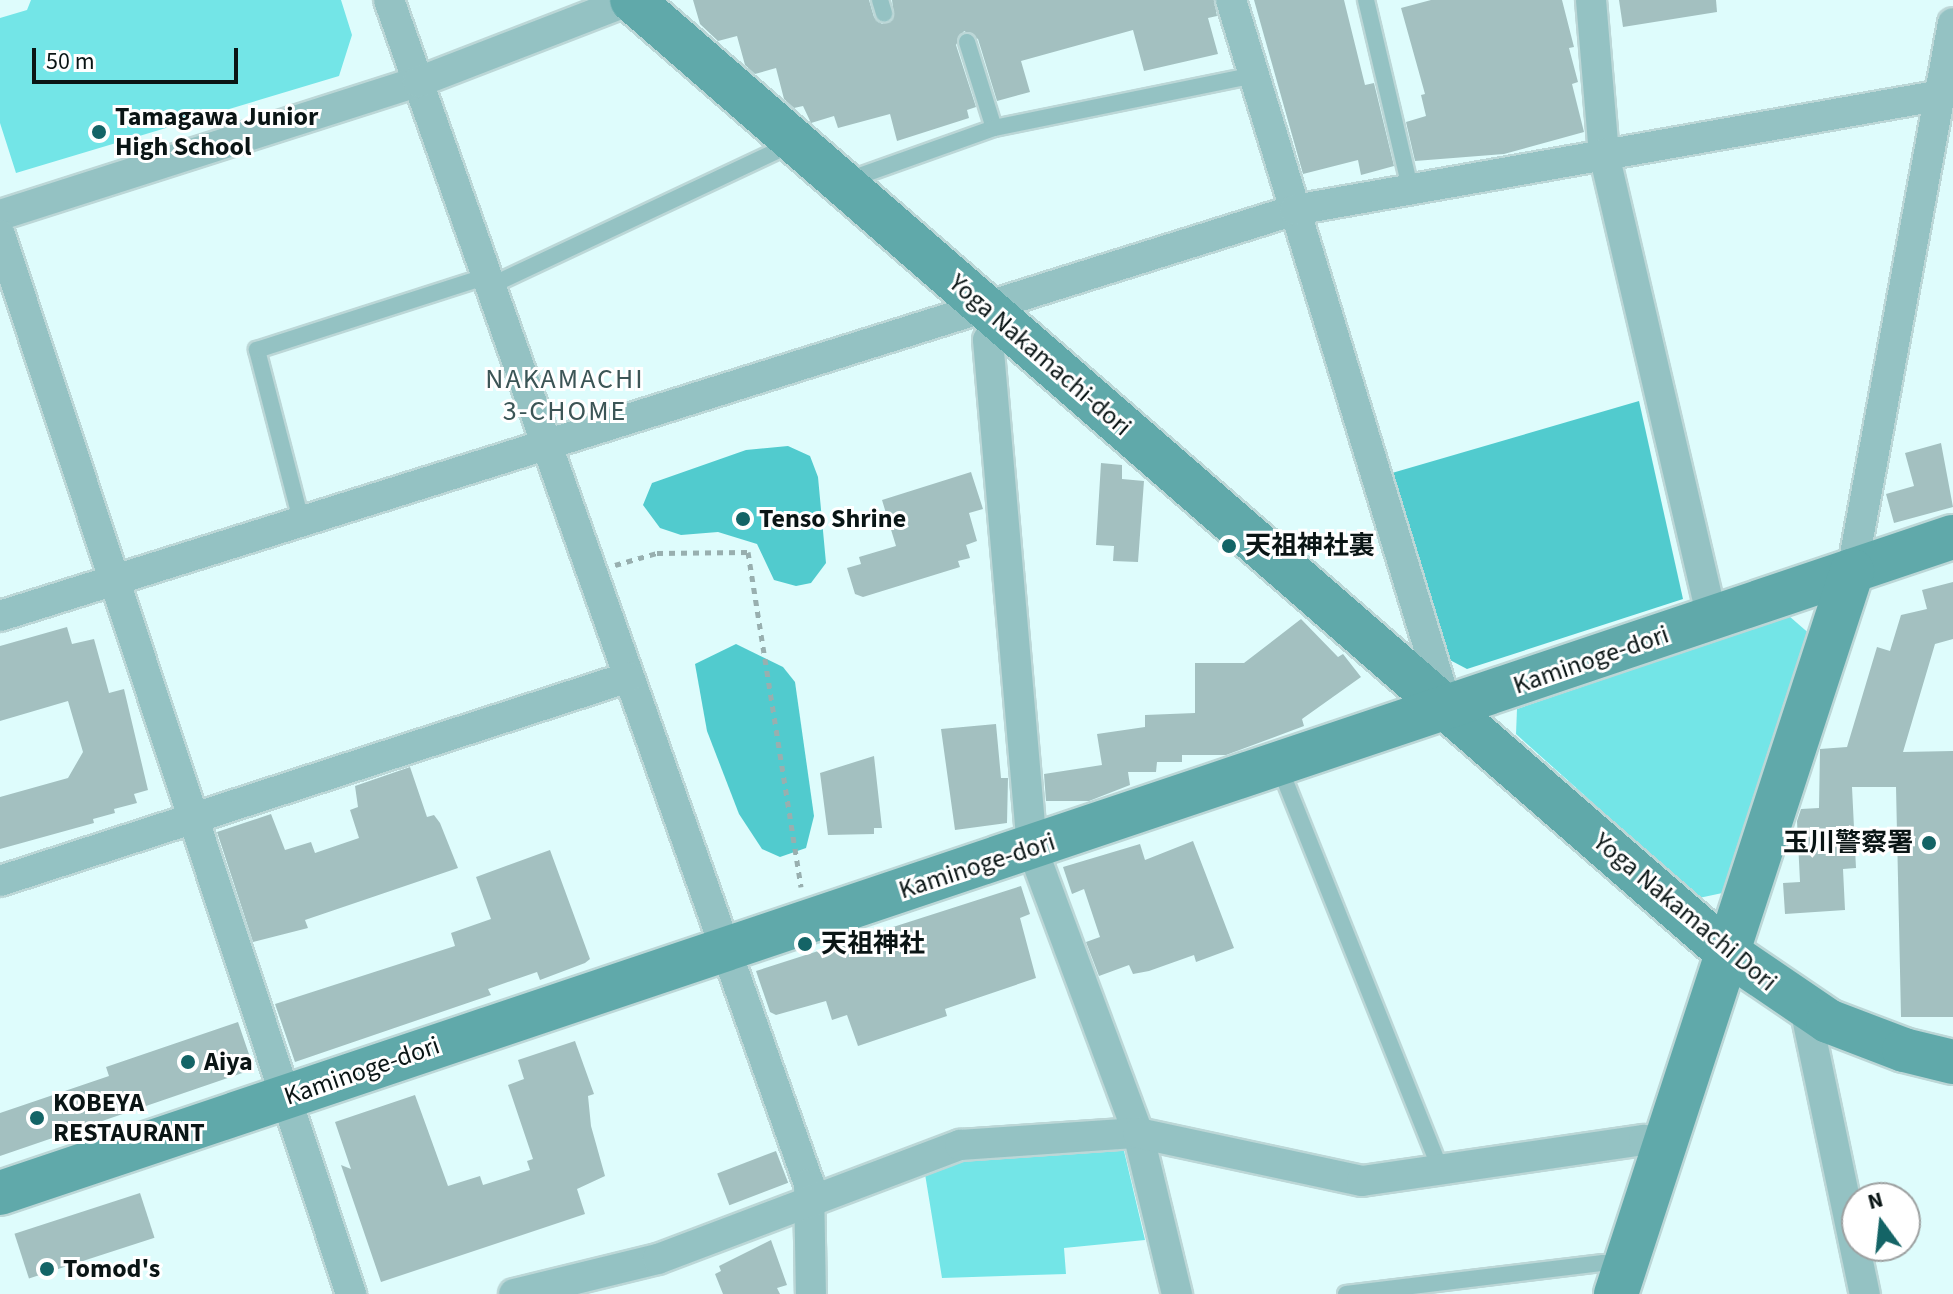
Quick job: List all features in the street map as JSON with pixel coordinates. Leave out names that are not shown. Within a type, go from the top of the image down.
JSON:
[{"type":"street","points":[[389,0],[492,280],[813,1201],[811,1294]]},
{"type":"street","points":[[0,215],[418,82],[632,0]]},
{"type":"street","name":"Yoga Nakamachi-dori","points":[[632,0],[792,144],[994,314],[1447,709]]},
{"type":"street","points":[[1231,0],[1447,709]]},
{"type":"street","points":[[1591,0],[1604,154],[1712,619]]},
{"type":"street","points":[[1620,1281],[1852,571],[1947,94],[1953,23]]},
{"type":"street","points":[[0,616],[302,524],[549,442],[994,314],[1295,210],[1947,94]]},
{"type":"street","points":[[0,235],[351,1294]]},
{"type":"street","points":[[994,314],[988,340],[1032,848],[1138,1133],[1177,1294]]},
{"type":"street","name":"Kaminoge-dori","points":[[0,1193],[1279,766],[1953,537]]},
{"type":"street","points":[[0,881],[629,677]]},
{"type":"street","name":"Yoga Nakamachi Dori","points":[[1447,709],[1728,953],[1805,1008],[1878,1042],[1953,1062]]},
{"type":"street","points":[[1805,1008],[1813,1065],[1865,1294]]},
{"type":"street","points":[[529,1292],[658,1259],[960,1145],[1138,1133],[1362,1181],[1644,1140],[1666,1143]]},
{"type":"lane","points":[[1366,0],[1410,188]]},
{"type":"lane","points":[[967,42],[994,128]]},
{"type":"lane","points":[[839,184],[994,128],[1254,75]]},
{"type":"lane","points":[[302,524],[257,350],[492,280],[792,144]]},
{"type":"lane","points":[[1279,766],[1440,1169]]},
{"type":"lane","points":[[1346,1294],[1603,1263],[1620,1281]]},
{"type":"path","points":[[603,568],[657,553],[748,552],[803,901]]},
{"type":"shaded area","name":"Tamagawa Junior High School","points":[[31,0],[341,0],[352,35],[339,76],[16,173],[0,123],[0,18],[27,10]]},
{"type":"shaded area","points":[[1639,401],[1683,599],[1467,669],[1448,659],[1392,473]]},
{"type":"shaded area","points":[[788,446],[810,456],[818,477],[826,563],[811,583],[796,586],[774,580],[757,544],[718,532],[681,535],[660,528],[643,505],[652,483],[746,450]]},
{"type":"shaded area","points":[[1789,616],[1812,636],[1727,892],[1699,898],[1516,734],[1517,709]]},
{"type":"shaded area","points":[[736,644],[783,667],[795,682],[814,816],[806,848],[780,857],[762,849],[739,814],[707,731],[695,664]]},
{"type":"shaded area","points":[[1113,1143],[1124,1151],[1145,1240],[1064,1248],[1066,1274],[942,1278],[925,1174],[961,1159]]},
{"type":"building","points":[[693,0],[869,0],[874,17],[882,24],[894,16],[892,0],[1214,0],[1217,16],[1208,18],[1218,54],[1144,71],[1133,30],[1021,61],[1030,92],[997,101],[978,39],[964,31],[956,45],[976,107],[967,110],[969,118],[897,141],[890,114],[838,128],[834,116],[811,123],[803,106],[794,108],[784,99],[776,68],[755,74],[745,65],[737,36],[718,41],[700,24]]},
{"type":"building","points":[[1254,0],[1344,0],[1365,85],[1374,83],[1394,166],[1361,175],[1358,160],[1303,174]]},
{"type":"building","points":[[1431,0],[1562,0],[1574,47],[1569,48],[1578,82],[1572,84],[1584,132],[1504,154],[1415,161],[1406,122],[1426,116],[1421,95],[1425,94],[1401,8]]},
{"type":"building","points":[[1619,0],[1716,0],[1717,12],[1623,27]]},
{"type":"building","points":[[1941,443],[1953,507],[1894,523],[1886,494],[1914,486],[1905,453]]},
{"type":"building","points":[[1101,463],[1122,465],[1122,479],[1144,481],[1138,562],[1113,561],[1114,546],[1096,545]]},
{"type":"building","points":[[971,472],[983,509],[969,513],[977,541],[966,545],[970,558],[958,561],[960,567],[863,597],[855,594],[847,568],[861,564],[859,557],[896,546],[882,500]]},
{"type":"building","points":[[1953,582],[1953,639],[1935,644],[1903,752],[1953,751],[1953,1017],[1901,1017],[1896,787],[1852,787],[1856,868],[1843,869],[1845,910],[1785,914],[1783,883],[1800,882],[1797,821],[1801,809],[1819,808],[1820,749],[1847,747],[1877,647],[1890,651],[1901,615],[1927,609],[1922,590]]},
{"type":"building","points":[[1301,619],[1338,657],[1343,654],[1361,677],[1302,719],[1304,726],[1226,755],[1182,755],[1182,762],[1157,762],[1156,772],[1128,772],[1130,785],[1089,801],[1046,801],[1044,774],[1102,765],[1097,734],[1145,727],[1145,715],[1195,713],[1195,663],[1244,663]]},
{"type":"building","points":[[67,627],[72,644],[94,639],[109,693],[124,689],[148,790],[134,794],[137,803],[114,809],[115,813],[93,819],[94,823],[0,849],[0,797],[68,778],[83,752],[68,701],[0,721],[0,646]]},
{"type":"building","points":[[996,724],[1001,778],[1008,778],[1007,823],[955,830],[941,729]]},
{"type":"building","points":[[874,756],[882,828],[874,828],[874,834],[828,835],[820,773]]},
{"type":"building","points":[[410,767],[427,817],[434,815],[440,823],[458,868],[305,920],[308,928],[253,942],[217,832],[271,814],[285,850],[311,842],[315,853],[359,838],[350,810],[358,807],[355,786]]},
{"type":"building","points":[[1193,841],[1234,948],[1196,962],[1194,955],[1149,971],[1133,974],[1129,965],[1099,976],[1086,942],[1100,937],[1084,889],[1072,894],[1063,867],[1140,844],[1145,860]]},
{"type":"building","points":[[550,850],[590,959],[540,980],[537,972],[488,989],[491,995],[295,1062],[275,1004],[455,946],[451,933],[491,919],[476,877]]},
{"type":"building","points":[[1021,886],[1030,914],[1020,918],[1036,978],[945,1009],[947,1016],[858,1046],[847,1015],[832,1020],[826,1001],[776,1015],[770,1012],[756,971]]},
{"type":"building","points":[[238,1022],[254,1069],[0,1156],[0,1113],[109,1076],[106,1067]]},
{"type":"building","points":[[575,1041],[594,1094],[588,1096],[591,1126],[605,1176],[577,1189],[585,1214],[381,1282],[341,1165],[351,1169],[335,1122],[415,1095],[448,1186],[480,1176],[483,1185],[530,1170],[527,1161],[533,1159],[508,1085],[524,1079],[518,1060]]},
{"type":"building","points":[[776,1151],[788,1183],[729,1205],[717,1174]]},
{"type":"building","points":[[140,1193],[155,1238],[29,1278],[14,1234]]},
{"type":"building","points":[[771,1240],[787,1285],[777,1288],[780,1294],[723,1294],[715,1274],[721,1271],[719,1266]]},
{"type":"place","name":"Tamagawa Junior High School","points":[[99,132]]},
{"type":"place","name":"Tenso Shrine","points":[[743,519]]},
{"type":"place","name":"天祖神社裏","points":[[1229,546]]},
{"type":"place","name":"玉川警察署","points":[[1929,843]]},
{"type":"place","name":"天祖神社","points":[[805,944]]},
{"type":"place","name":"Aiya","points":[[188,1062]]},
{"type":"place","name":"KOBEYA RESTAURANT","points":[[37,1118]]},
{"type":"place","name":"Tomod's","points":[[47,1269]]},
{"type":"district","name":"NAKAMACHI 3-CHOME","points":[[565,395]]}]
